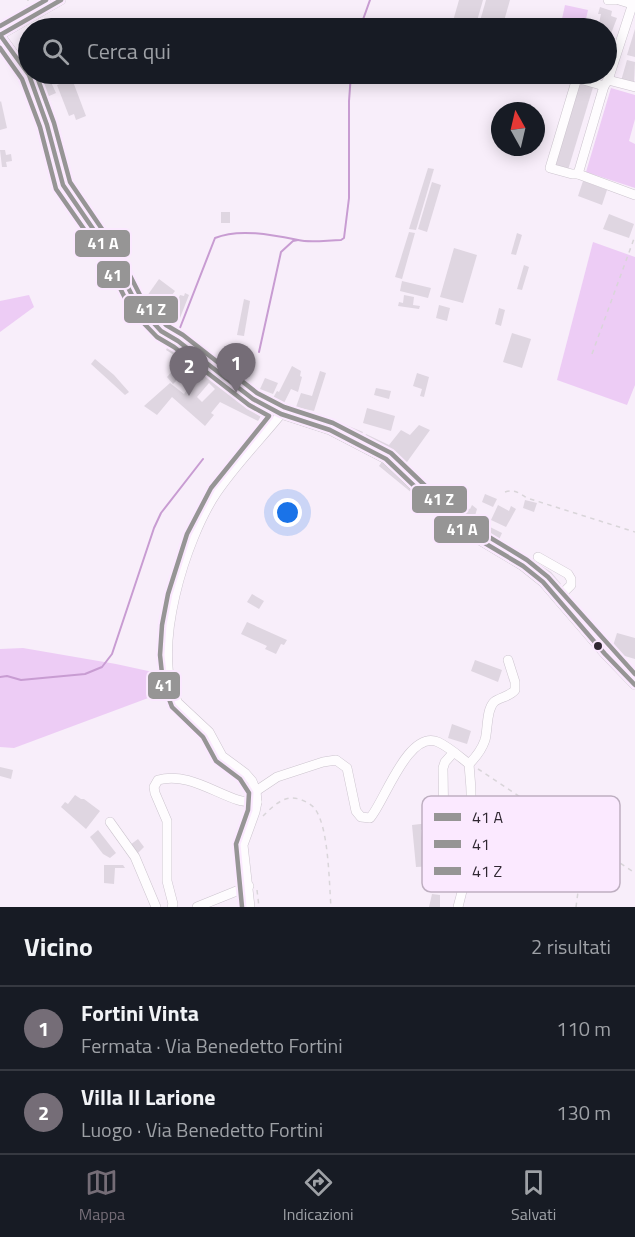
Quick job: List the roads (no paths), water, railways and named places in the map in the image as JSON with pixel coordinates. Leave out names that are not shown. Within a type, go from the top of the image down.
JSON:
[{"type":"street","points":[[30,18],[61,0]]},
{"type":"street","points":[[608,0],[633,2],[617,50]]},
{"type":"street","points":[[18,25],[0,35],[18,60]]},
{"type":"street","points":[[32,84],[47,125],[63,185],[114,258],[137,305],[161,331],[178,341],[253,399],[281,414],[330,430],[378,453],[408,478],[456,526],[523,566],[543,582],[635,685]]},
{"type":"street","points":[[575,84],[550,168],[578,174],[635,195]]},
{"type":"street","points":[[578,174],[606,84]]},
{"type":"street","points":[[613,84],[635,87]]},
{"type":"street","points":[[250,907],[253,888],[243,855],[243,845],[257,802],[256,791],[252,781],[245,773],[222,756],[210,732],[178,703],[174,696],[166,663],[167,643],[180,578],[195,532],[206,509],[227,478],[281,414]]},
{"type":"street","points":[[538,557],[568,574],[571,579],[571,585],[558,598]]},
{"type":"street","points":[[472,796],[470,764],[477,757],[484,742],[491,708],[494,702],[510,695],[515,690],[515,682],[508,660]]},
{"type":"street","points":[[256,791],[277,777],[336,760],[347,768],[356,811],[361,817],[370,818],[375,813],[404,759],[418,746],[436,741],[470,764]]},
{"type":"street","points":[[443,796],[443,768],[453,753]]},
{"type":"street","points":[[172,907],[167,881],[167,821],[154,786],[158,780],[169,777],[200,784],[240,801],[257,802]]},
{"type":"street","points":[[110,822],[135,857],[156,907]]},
{"type":"street","points":[[197,907],[253,888]]},
{"type":"street","points":[[458,907],[462,892]]},
{"type":"waterway","points":[[364,18],[370,0]]},
{"type":"waterway","points":[[178,333],[215,238],[235,233],[303,241],[344,238],[349,198],[350,84]]},
{"type":"waterway","points":[[259,352],[281,252],[293,241],[298,240]]},
{"type":"waterway","points":[[0,677],[7,676],[21,680],[85,674],[102,667],[112,654],[161,513],[203,459]]},
{"type":"place","name":"Fortini Vinta","points":[[236,393]]},
{"type":"place","name":"Villa Il Larione","points":[[189,396]]}]
